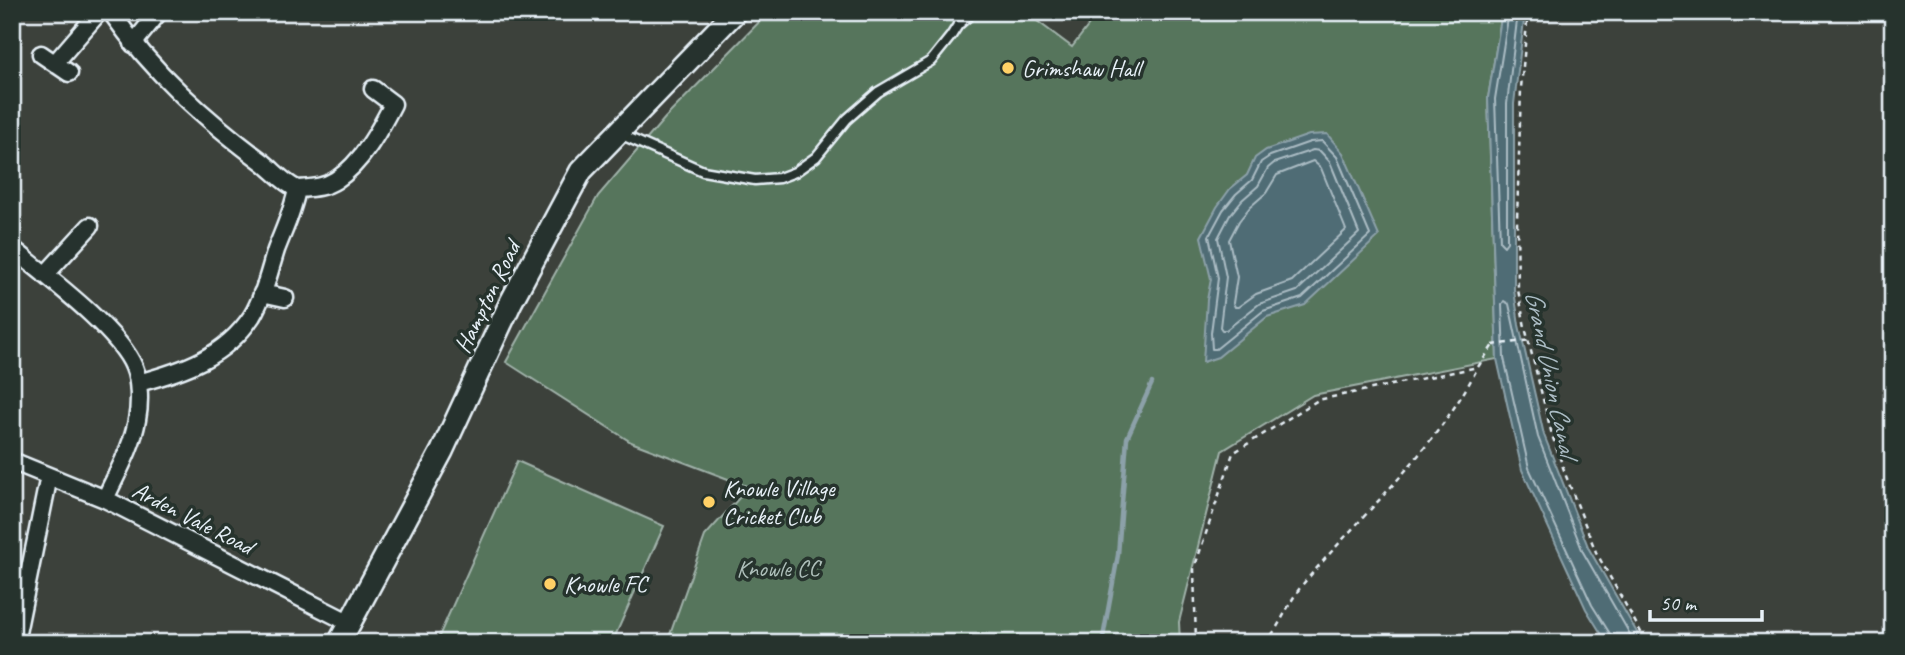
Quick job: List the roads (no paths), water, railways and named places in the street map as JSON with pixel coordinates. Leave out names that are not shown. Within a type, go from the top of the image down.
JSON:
[{"type":"street","points":[[69,74],[48,58],[99,12]]},
{"type":"street","points":[[111,12],[133,44],[174,90],[219,130],[270,167],[288,185],[297,189],[319,187],[335,181],[375,139],[393,104],[373,89]]},
{"type":"street","points":[[133,44],[159,12]]},
{"type":"street","name":"Hampton Road","points":[[339,643],[442,451],[510,302],[581,171],[735,12]]},
{"type":"street","points":[[138,383],[180,371],[211,357],[245,324],[262,293],[293,210],[297,189]]},
{"type":"street","points":[[44,275],[90,226]]},
{"type":"street","points":[[12,248],[109,331],[135,367],[138,418],[131,444],[106,499]]},
{"type":"street","points":[[262,293],[285,298]]},
{"type":"street","name":"Arden Vale Road","points":[[12,461],[106,499],[350,623]]},
{"type":"street","points":[[15,643],[49,475]]},
{"type":"lane","points":[[617,132],[703,171],[755,180],[779,178],[795,172],[816,157],[846,119],[878,92],[932,61],[958,25],[973,12]]},
{"type":"water","points":[[1502,12],[1525,12],[1514,104],[1514,290],[1519,325],[1544,435],[1589,549],[1643,643],[1607,643],[1586,609],[1522,470],[1497,359],[1488,98]]},
{"type":"water","points":[[1327,134],[1343,153],[1379,236],[1305,305],[1267,317],[1218,357],[1203,362],[1211,279],[1201,237],[1217,207],[1230,189],[1247,175],[1255,158],[1266,150],[1309,135]]},
{"type":"waterway","points":[[1102,643],[1118,555],[1127,438],[1152,383]]},
{"type":"place","name":"Grimshaw Hall","points":[[1008,68]]},
{"type":"place","name":"Knowle Village Cricket Club","points":[[709,502]]},
{"type":"place","name":"Knowle FC","points":[[550,584]]},
{"type":"water label","name":"Grand Union Canal","points":[[1551,373]]},
{"type":"park label","name":"Knowle CC","points":[[778,568]]}]
